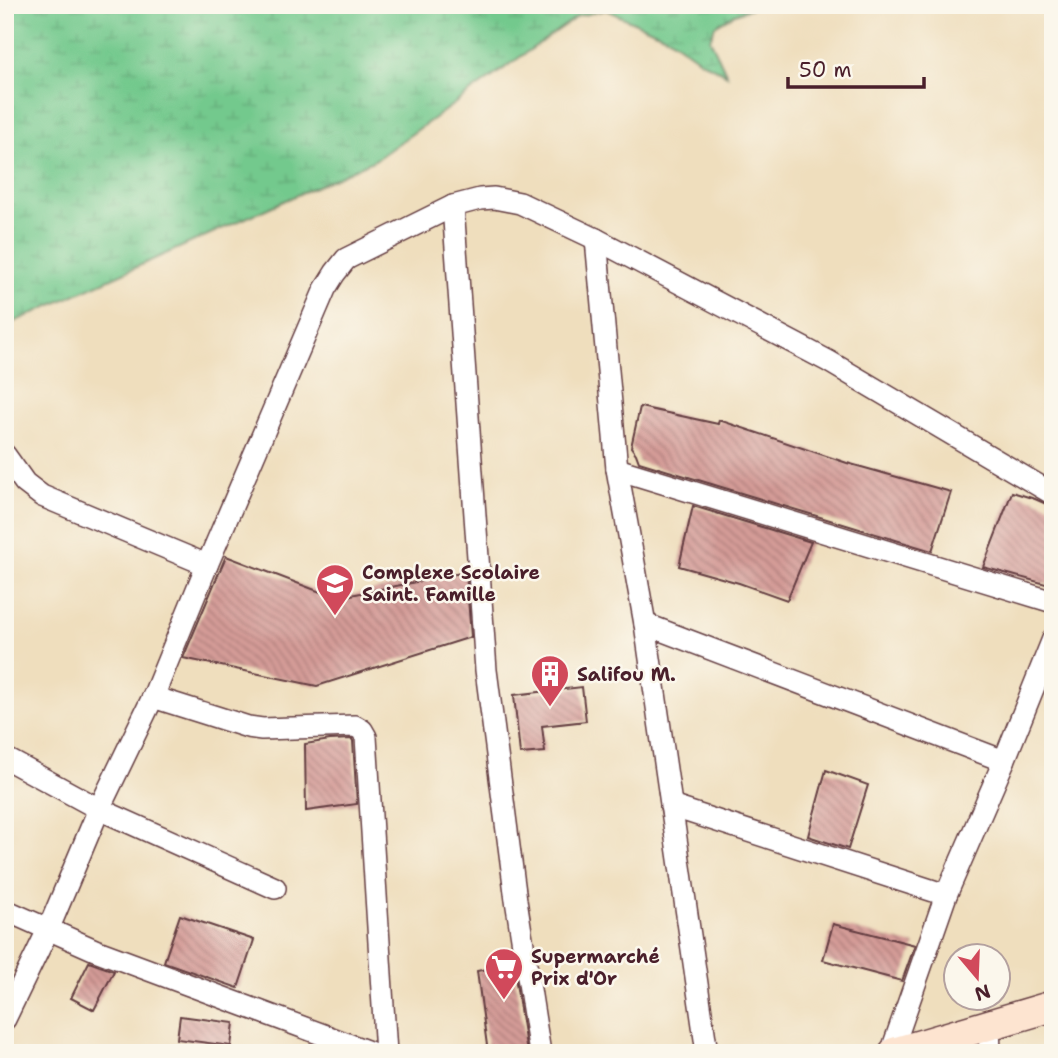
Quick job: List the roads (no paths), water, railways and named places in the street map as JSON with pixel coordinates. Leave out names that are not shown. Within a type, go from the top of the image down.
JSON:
[{"type":"main road","points":[[892,1053],[990,1038],[1053,1006]]},
{"type":"street","points":[[5,1019],[153,697],[325,289],[346,259],[453,206],[494,198],[520,203],[596,239],[828,361],[1053,494]]},
{"type":"street","points":[[453,206],[486,670],[516,900],[540,1053]]},
{"type":"street","points":[[596,239],[617,469],[645,624],[707,1053]]},
{"type":"street","points":[[5,455],[25,483],[42,496],[207,565]]},
{"type":"street","points":[[617,469],[1053,602]]},
{"type":"street","points":[[645,624],[1004,761]]},
{"type":"street","points":[[892,1053],[946,895],[1053,639]]},
{"type":"street","points":[[153,697],[248,727],[262,729],[355,726],[362,730],[366,737],[386,1053]]},
{"type":"street","points":[[5,758],[99,810],[275,888]]},
{"type":"street","points":[[671,806],[946,895]]},
{"type":"street","points":[[5,910],[95,950],[372,1053]]},
{"type":"place","name":"Complexe Scolaire Saint. Famille","points":[[335,617]]},
{"type":"place","name":"Salifou M.","points":[[550,708]]},
{"type":"place","name":"Supermarché Prix d'Or","points":[[504,1001]]}]
